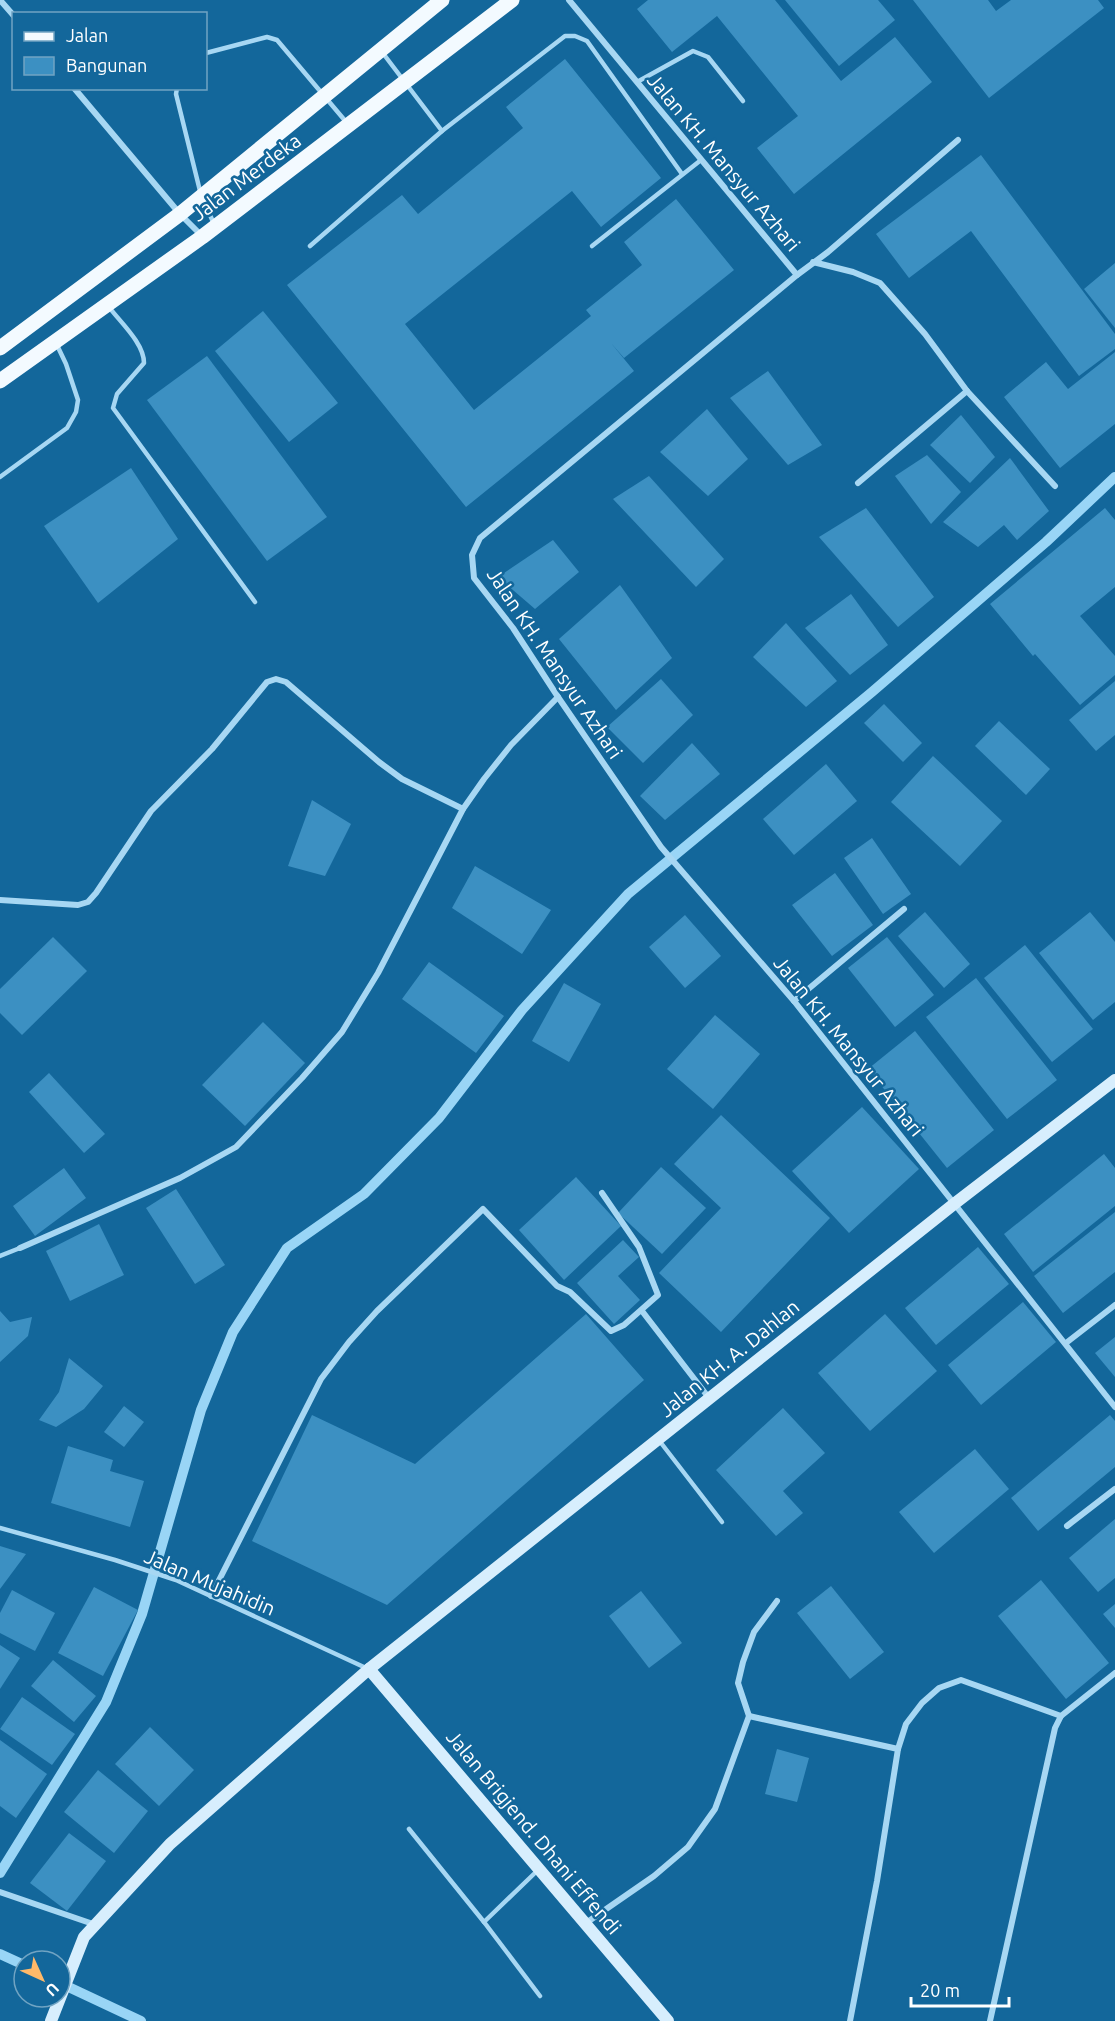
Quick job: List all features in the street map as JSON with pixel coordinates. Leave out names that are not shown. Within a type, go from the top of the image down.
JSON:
[{"type":"main road","name":"Jalan Merdeka","points":[[0,381],[202,237],[512,0]]},
{"type":"main road","name":"Jalan Merdeka","points":[[0,348],[180,214],[325,96],[433,3]]},
{"type":"street","points":[[0,0],[12,14]]},
{"type":"street","name":"Jalan KH. Mansyur Azhari","points":[[569,0],[797,275],[480,538],[472,555],[474,578],[513,628],[661,847],[794,1001],[1115,1407]]},
{"type":"street","points":[[76,90],[202,237]]},
{"type":"street","points":[[797,275],[828,252],[958,140]]},
{"type":"street","points":[[813,262],[853,272],[880,283],[925,334],[967,391],[1055,486]]},
{"type":"street","points":[[858,483],[967,391]]},
{"type":"street","points":[[0,900],[78,905],[88,902],[151,811],[212,749],[267,682],[276,679],[286,682],[371,755],[402,778],[463,810]]},
{"type":"street","points":[[20,1248],[180,1178],[237,1148],[342,1032],[378,973],[463,810],[511,745],[558,697]]},
{"type":"street","points":[[794,1001],[904,909]]},
{"type":"street","name":"Jalan KH. A. Dahlan","points":[[51,2021],[84,1938],[170,1844],[369,1669],[954,1204],[1115,1080]]},
{"type":"street","points":[[211,1596],[321,1378],[377,1311],[483,1209],[557,1286],[570,1292],[611,1331],[624,1325],[658,1295],[639,1247],[602,1193]]},
{"type":"street","points":[[1066,1343],[1115,1305]]},
{"type":"street","points":[[642,1311],[709,1398]]},
{"type":"street","points":[[1067,1526],[1115,1489]]},
{"type":"street","points":[[586,1923],[654,1876],[688,1848],[715,1809],[749,1716],[738,1683],[743,1662],[754,1632],[777,1601]]},
{"type":"street","name":"Jalan Brigjend. Dhani Effendi","points":[[369,1669],[668,2021]]},
{"type":"street","points":[[990,2021],[1050,1745],[1061,1716],[1115,1674]]},
{"type":"street","points":[[850,2021],[877,1881],[898,1749],[906,1724],[922,1703],[939,1688],[960,1680],[1061,1716]]},
{"type":"street","points":[[749,1716],[898,1749]]},
{"type":"street","points":[[0,1892],[96,1925]]},
{"type":"lane","points":[[207,53],[267,36],[278,40],[349,125]]},
{"type":"lane","points":[[310,246],[442,131],[564,36],[575,36],[587,41],[682,174]]},
{"type":"lane","points":[[380,50],[442,131]]},
{"type":"lane","points":[[637,82],[693,51],[708,57],[743,101]]},
{"type":"lane","points":[[177,90],[201,195],[215,227]]},
{"type":"lane","points":[[592,246],[701,160]]},
{"type":"lane","points":[[107,304],[144,356],[144,363],[117,394],[113,408],[255,602]]},
{"type":"lane","points":[[0,477],[67,428],[76,412],[78,400],[66,364],[55,341]]},
{"type":"lane","points":[[0,1256],[20,1248]]},
{"type":"lane","points":[[658,1439],[722,1522]]},
{"type":"lane","name":"Jalan Mujahidin","points":[[0,1528],[116,1560],[176,1580],[369,1669]]},
{"type":"lane","points":[[409,1829],[540,1996]]},
{"type":"lane","points":[[484,1922],[540,1868]]},
{"type":"building","points":[[648,0],[775,0],[841,81],[895,37],[932,82],[794,194],[757,148],[798,116],[717,16],[672,52],[637,9]]},
{"type":"building","points":[[785,0],[878,0],[895,20],[839,66]]},
{"type":"building","points":[[913,0],[988,0],[996,11],[1011,0],[1098,0],[1104,8],[989,98]]},
{"type":"building","points":[[565,59],[661,178],[601,227],[572,191],[405,324],[474,410],[591,316],[586,310],[642,265],[624,242],[676,199],[734,270],[624,358],[611,343],[634,371],[466,507],[287,285],[402,195],[418,214],[523,128],[506,107]]},
{"type":"building","points":[[981,155],[1115,334],[1115,349],[1079,376],[971,231],[909,278],[876,234]]},
{"type":"building","points":[[1115,263],[1115,328],[1084,289]]},
{"type":"building","points":[[263,311],[338,403],[289,442],[215,351]]},
{"type":"building","points":[[1115,352],[1115,424],[1060,468],[1004,397],[1046,362],[1068,389]]},
{"type":"building","points":[[207,356],[327,517],[267,561],[147,400]]},
{"type":"building","points":[[768,371],[822,445],[788,465],[730,398]]},
{"type":"building","points":[[707,409],[748,459],[708,496],[660,452]]},
{"type":"building","points":[[961,415],[995,457],[970,483],[930,445]]},
{"type":"building","points":[[927,455],[961,492],[931,524],[895,476]]},
{"type":"building","points":[[1010,458],[1049,511],[1017,540],[1004,525],[978,547],[943,522]]},
{"type":"building","points":[[131,468],[178,539],[98,603],[44,526]]},
{"type":"building","points":[[649,476],[724,559],[696,587],[613,499]]},
{"type":"building","points":[[866,508],[934,597],[898,627],[819,537]]},
{"type":"building","points":[[1105,508],[1115,520],[1115,587],[1080,616],[1115,656],[1115,675],[1080,705],[1035,654],[1033,656],[990,604]]},
{"type":"building","points":[[553,540],[579,572],[535,609],[498,577]]},
{"type":"building","points":[[620,585],[672,658],[616,710],[559,639]]},
{"type":"building","points":[[851,594],[888,645],[850,675],[805,628]]},
{"type":"building","points":[[786,623],[837,681],[806,707],[753,657]]},
{"type":"building","points":[[661,679],[693,715],[643,763],[607,727]]},
{"type":"building","points":[[1115,681],[1115,735],[1096,751],[1069,720]]},
{"type":"building","points":[[884,704],[922,743],[903,762],[864,723]]},
{"type":"building","points":[[999,721],[1050,769],[1026,795],[975,746]]},
{"type":"building","points":[[692,743],[720,774],[665,820],[640,796]]},
{"type":"building","points":[[933,756],[1002,821],[960,866],[891,802]]},
{"type":"building","points":[[826,764],[857,801],[794,855],[763,819]]},
{"type":"building","points":[[312,800],[351,824],[325,876],[288,866]]},
{"type":"building","points":[[872,838],[911,894],[883,914],[844,858]]},
{"type":"building","points":[[475,866],[551,910],[522,954],[452,908]]},
{"type":"building","points":[[835,873],[873,925],[832,956],[792,905]]},
{"type":"building","points":[[925,912],[970,964],[944,988],[898,936]]},
{"type":"building","points":[[1090,912],[1115,942],[1115,1002],[1093,1020],[1039,953]]},
{"type":"building","points":[[685,915],[721,956],[685,988],[649,947]]},
{"type":"building","points":[[53,937],[87,971],[22,1035],[0,1013],[0,989]]},
{"type":"building","points":[[887,937],[934,995],[895,1027],[848,968]]},
{"type":"building","points":[[1025,945],[1093,1029],[1052,1062],[984,978]]},
{"type":"building","points":[[429,962],[504,1016],[476,1053],[402,999]]},
{"type":"building","points":[[976,978],[1057,1080],[1007,1119],[926,1017]]},
{"type":"building","points":[[564,983],[601,1004],[569,1062],[532,1041]]},
{"type":"building","points":[[715,1015],[760,1054],[713,1109],[667,1069]]},
{"type":"building","points":[[263,1022],[305,1063],[245,1126],[202,1085]]},
{"type":"building","points":[[915,1031],[994,1130],[947,1168],[868,1069]]},
{"type":"building","points":[[49,1073],[105,1134],[84,1153],[29,1092]]},
{"type":"building","points":[[862,1107],[919,1169],[849,1233],[792,1171]]},
{"type":"building","points":[[721,1115],[830,1218],[721,1332],[659,1273],[721,1208],[674,1164]]},
{"type":"building","points":[[1104,1154],[1115,1168],[1115,1206],[1033,1272],[1004,1234]]},
{"type":"building","points":[[661,1167],[706,1208],[662,1254],[618,1213]]},
{"type":"building","points":[[64,1168],[86,1198],[35,1236],[13,1206]]},
{"type":"building","points":[[576,1177],[621,1226],[564,1280],[519,1230]]},
{"type":"building","points":[[176,1189],[225,1265],[195,1284],[146,1208]]},
{"type":"building","points":[[1115,1212],[1115,1272],[1063,1313],[1034,1276]]},
{"type":"building","points":[[99,1224],[124,1275],[70,1301],[46,1251]]},
{"type":"building","points":[[623,1240],[639,1257],[618,1276],[640,1300],[614,1324],[577,1283]]},
{"type":"building","points":[[978,1247],[1009,1284],[936,1345],[905,1308]]},
{"type":"building","points":[[1023,1302],[1056,1342],[981,1405],[948,1365]]},
{"type":"building","points":[[0,1311],[10,1322],[32,1317],[28,1336],[0,1362]]},
{"type":"building","points":[[586,1314],[644,1380],[387,1605],[252,1541],[312,1415],[415,1464]]},
{"type":"building","points":[[885,1314],[937,1371],[870,1431],[818,1373]]},
{"type":"building","points":[[1115,1337],[1115,1377],[1095,1353]]},
{"type":"building","points":[[69,1358],[103,1386],[84,1409],[56,1427],[39,1420],[59,1392]]},
{"type":"building","points":[[124,1406],[144,1422],[124,1447],[104,1432]]},
{"type":"building","points":[[783,1408],[825,1453],[783,1491],[803,1513],[776,1536],[716,1470]]},
{"type":"building","points":[[1110,1415],[1115,1421],[1115,1467],[1038,1531],[1011,1498]]},
{"type":"building","points":[[68,1446],[113,1460],[110,1471],[144,1481],[130,1527],[51,1503]]},
{"type":"building","points":[[975,1449],[1009,1489],[934,1553],[899,1512]]},
{"type":"building","points":[[1115,1519],[1115,1578],[1098,1592],[1069,1558]]},
{"type":"building","points":[[0,1546],[26,1554],[0,1589]]},
{"type":"building","points":[[1041,1580],[1109,1663],[1066,1699],[998,1616]]},
{"type":"building","points":[[831,1586],[884,1652],[850,1679],[797,1613]]},
{"type":"building","points":[[94,1587],[138,1610],[103,1676],[58,1653]]},
{"type":"building","points":[[12,1590],[55,1613],[35,1651],[0,1633],[0,1613]]},
{"type":"building","points":[[641,1591],[682,1643],[649,1668],[609,1616]]},
{"type":"building","points":[[1115,1604],[1115,1628],[1103,1614]]},
{"type":"building","points":[[0,1645],[20,1658],[0,1689]]},
{"type":"building","points":[[53,1660],[96,1696],[74,1722],[31,1686]]},
{"type":"building","points":[[22,1697],[75,1734],[52,1765],[0,1729]]},
{"type":"building","points":[[150,1727],[194,1770],[159,1806],[115,1764]]},
{"type":"building","points":[[0,1740],[47,1774],[16,1818],[0,1806]]},
{"type":"building","points":[[777,1749],[809,1758],[797,1802],[765,1794]]},
{"type":"building","points":[[98,1770],[148,1811],[114,1853],[64,1812]]},
{"type":"building","points":[[69,1833],[106,1861],[67,1911],[30,1883]]},
{"type":"waterway","points":[[0,1873],[106,1702],[142,1614],[201,1410],[233,1332],[287,1248],[364,1194],[439,1118],[522,1010],[628,894],[872,692],[1046,542],[1115,477]]},
{"type":"waterway","points":[[0,1954],[12,1960]]},
{"type":"waterway","points":[[72,1989],[141,2021]]}]
